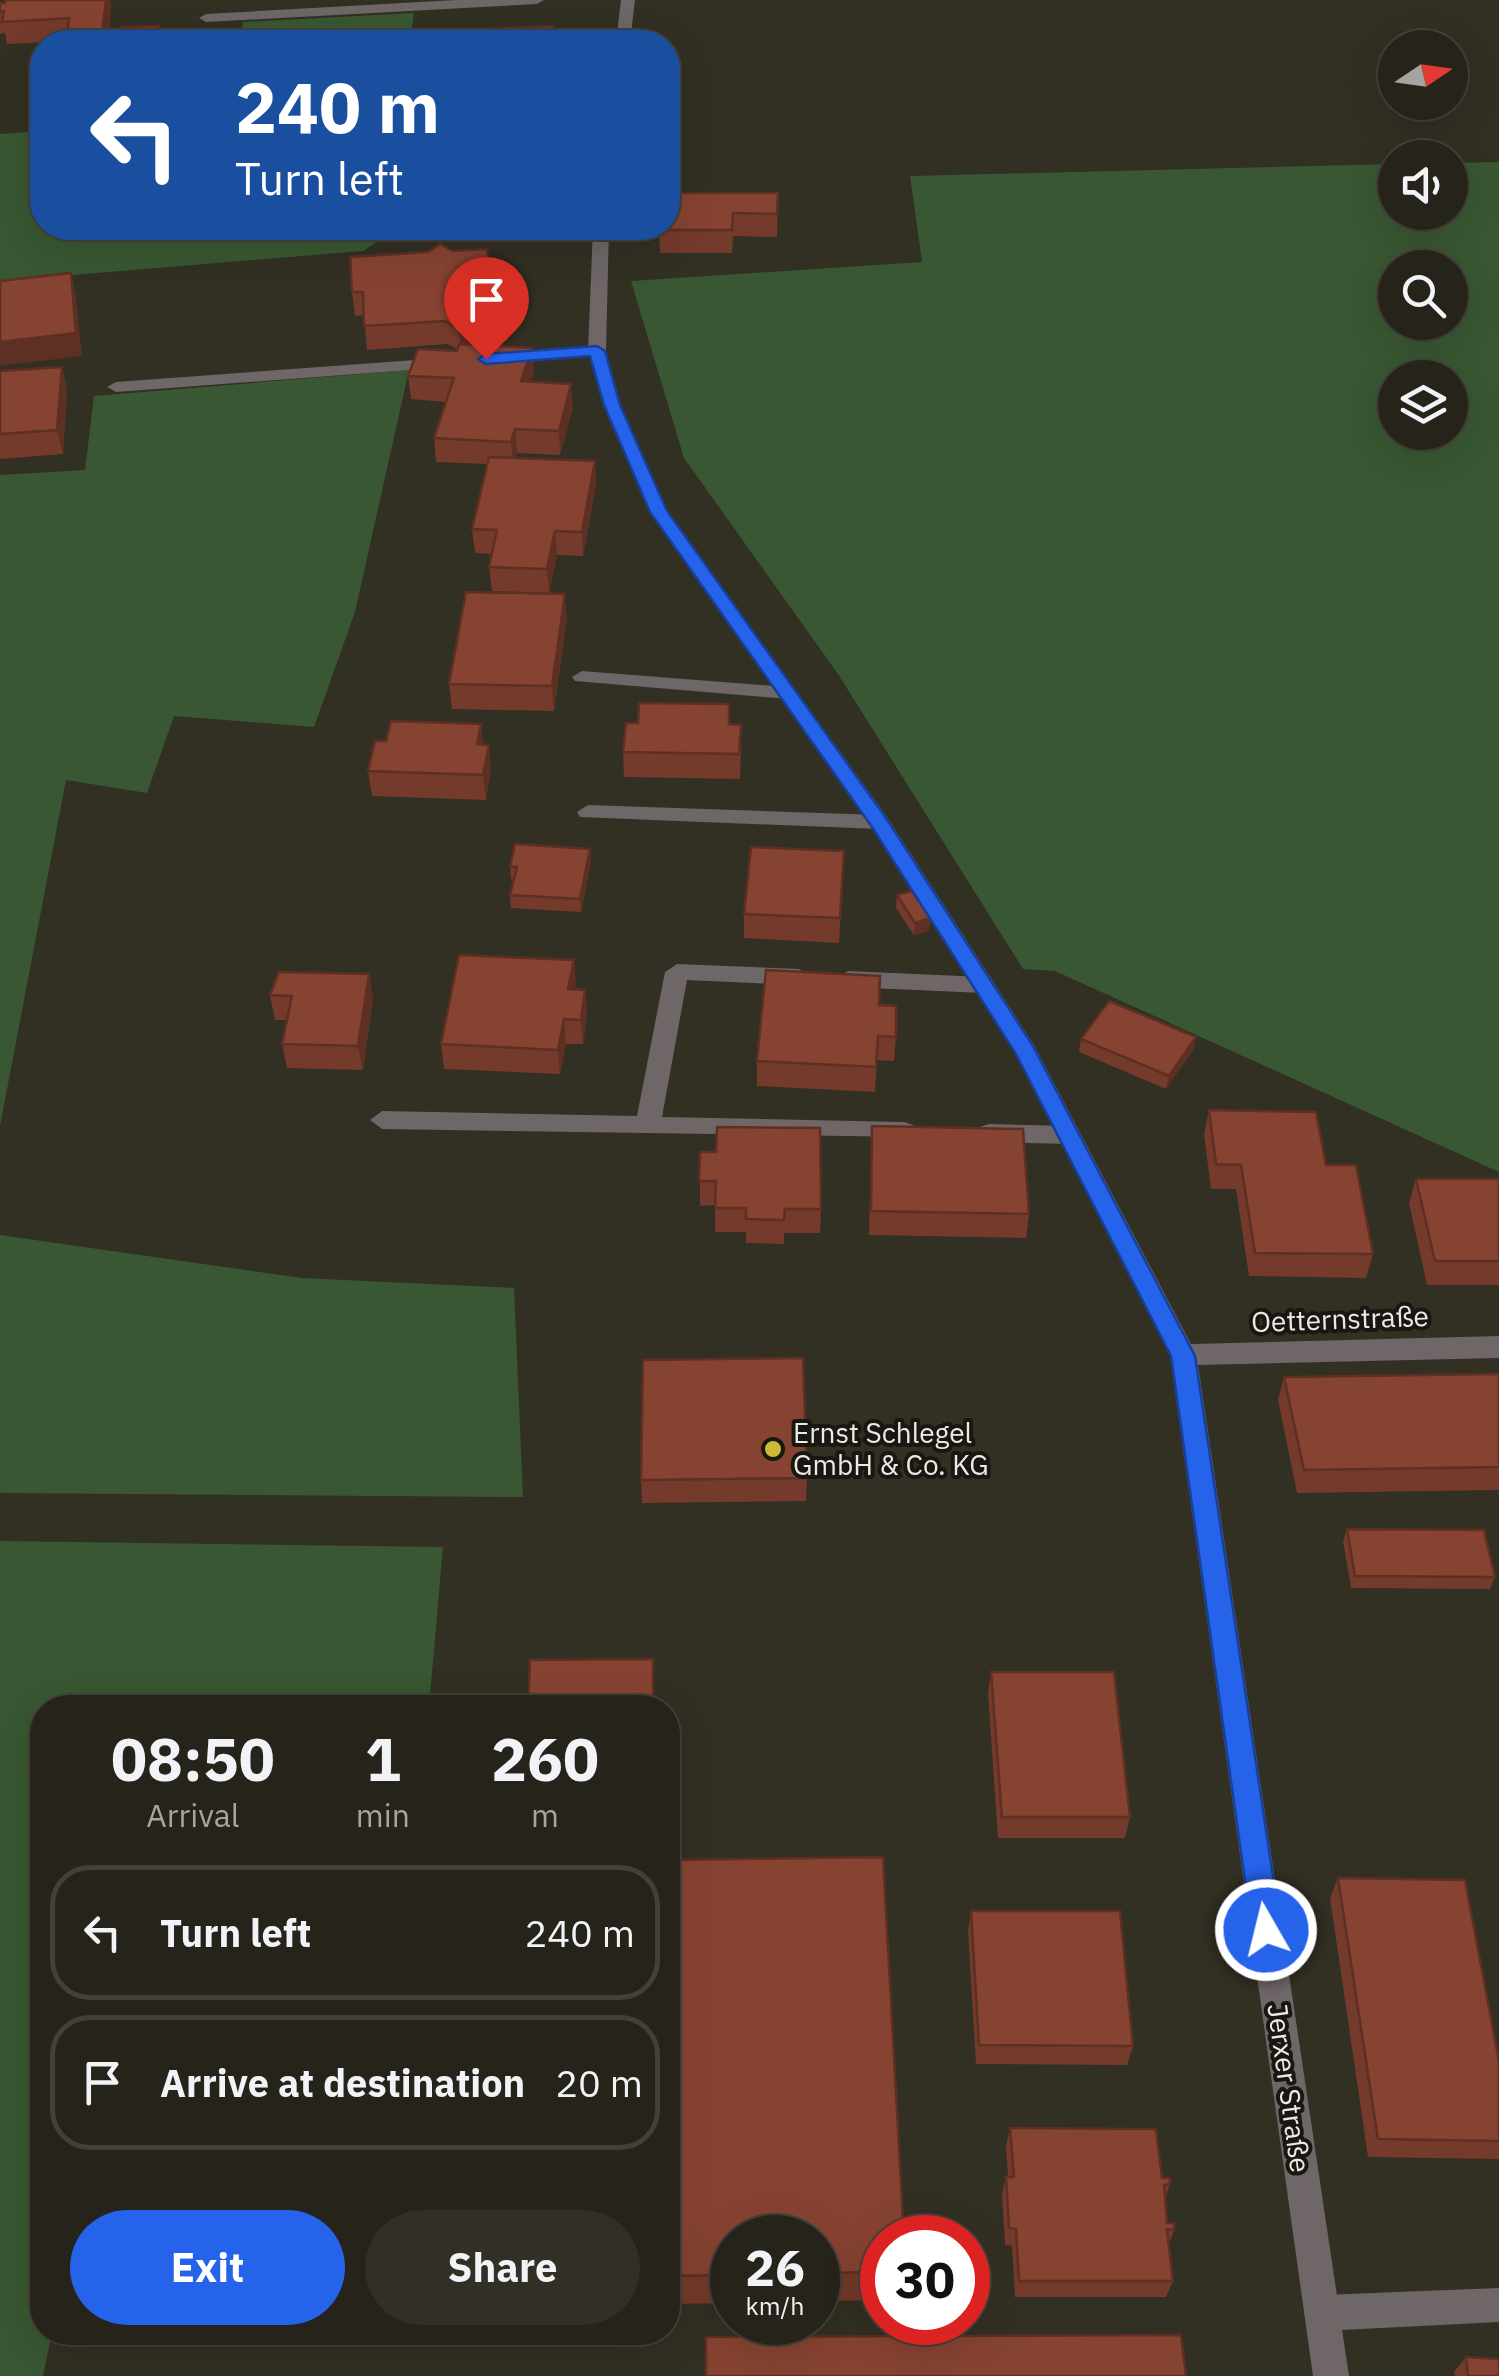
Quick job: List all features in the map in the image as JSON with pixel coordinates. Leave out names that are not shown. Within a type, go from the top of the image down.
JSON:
[{"type":"street","points":[[206,18],[537,0]]},
{"type":"street","points":[[624,30],[628,0]]},
{"type":"street","name":"Jerxer Straße","points":[[601,240],[597,351],[612,405],[658,512],[879,822],[1026,1051],[1183,1356],[1330,2376]]},
{"type":"street","points":[[116,388],[597,351]]},
{"type":"street","points":[[582,677],[788,693]]},
{"type":"street","points":[[588,812],[879,822]]},
{"type":"street","points":[[648,1124],[677,972],[984,985]]},
{"type":"street","points":[[382,1120],[935,1132]]},
{"type":"street","points":[[974,1132],[1069,1135]]},
{"type":"street","name":"Oetternstraße","points":[[1183,1356],[1499,1346]]},
{"type":"street","points":[[1322,2313],[1499,2305]]},
{"type":"green space","points":[[414,13],[412,30],[241,30],[243,22]]},
{"type":"green space","points":[[30,132],[30,240],[380,240],[363,251],[0,281],[0,134]]},
{"type":"green space","points":[[1499,162],[1499,1172],[1055,971],[1023,969],[838,674],[684,458],[631,281],[922,262],[910,176],[1378,164],[1378,230],[1468,230],[1468,163]]},
{"type":"green space","points":[[409,370],[355,612],[314,727],[174,716],[147,793],[66,780],[0,1126],[0,475],[85,470],[94,396]]},
{"type":"green space","points":[[0,1235],[302,1278],[514,1288],[523,1497],[0,1493]]},
{"type":"green space","points":[[0,1541],[443,1547],[430,1695],[30,1695],[30,2345],[49,2345],[43,2376],[0,2376]]},
{"type":"building","points":[[106,0],[102,30],[68,30],[69,18],[2,22],[4,11],[0,12],[0,3]]},
{"type":"building","points":[[159,26],[158,30],[121,30]]},
{"type":"building","points":[[553,26],[553,30],[464,30]]},
{"type":"building","points":[[680,193],[778,193],[777,214],[733,213],[732,230],[680,230]]},
{"type":"building","points":[[440,244],[453,251],[487,249],[491,282],[501,281],[506,317],[471,319],[458,328],[445,321],[364,326],[363,292],[352,292],[350,257],[428,252]]},
{"type":"building","points":[[71,273],[76,333],[0,342],[0,281]]},
{"type":"building","points":[[459,344],[532,348],[521,381],[571,384],[559,431],[515,429],[511,442],[434,438],[454,378],[408,376],[418,349],[457,351]]},
{"type":"building","points":[[62,367],[57,430],[0,434],[0,371]]},
{"type":"building","points":[[489,457],[595,461],[582,532],[555,531],[547,569],[489,567],[497,530],[472,529]]},
{"type":"building","points":[[466,592],[565,594],[552,686],[449,684]]},
{"type":"building","points":[[639,703],[729,704],[729,724],[741,725],[739,754],[623,752],[626,723],[638,723]]},
{"type":"building","points":[[391,721],[481,724],[477,744],[489,745],[483,775],[368,771],[375,741],[386,741]]},
{"type":"building","points":[[515,844],[590,849],[580,899],[510,895],[517,867],[510,867]]},
{"type":"building","points":[[751,847],[844,851],[840,918],[744,914]]},
{"type":"building","points":[[912,891],[930,918],[915,923],[897,895]]},
{"type":"building","points":[[459,955],[574,960],[568,989],[585,990],[581,1020],[564,1019],[558,1050],[441,1044]]},
{"type":"building","points":[[766,970],[880,976],[879,1005],[896,1006],[896,1037],[878,1036],[876,1067],[757,1061]]},
{"type":"building","points":[[279,972],[369,974],[358,1046],[282,1044],[292,996],[270,995]]},
{"type":"building","points":[[1109,1001],[1196,1037],[1169,1076],[1081,1039]]},
{"type":"building","points":[[1209,1110],[1316,1112],[1326,1165],[1356,1165],[1373,1254],[1255,1253],[1241,1165],[1216,1164]]},
{"type":"building","points":[[872,1126],[1023,1129],[1029,1214],[871,1211]]},
{"type":"building","points":[[717,1127],[820,1128],[821,1209],[785,1209],[784,1220],[746,1219],[746,1208],[715,1208],[716,1181],[699,1181],[700,1152],[716,1152]]},
{"type":"building","points":[[1416,1179],[1499,1179],[1499,1261],[1435,1261]]},
{"type":"building","points":[[803,1358],[807,1478],[641,1480],[643,1360]]},
{"type":"building","points":[[1499,1374],[1499,1467],[1304,1470],[1284,1377]]},
{"type":"building","points":[[1347,1529],[1484,1530],[1495,1577],[1355,1576]]},
{"type":"building","points":[[653,1659],[653,1695],[529,1695],[530,1660]]},
{"type":"building","points":[[991,1672],[1114,1672],[1130,1817],[1002,1817]]},
{"type":"building","points":[[883,1857],[903,2215],[860,2215],[860,2272],[840,2273],[840,2215],[710,2215],[710,2275],[680,2276],[680,1860]]},
{"type":"building","points":[[1338,1878],[1465,1880],[1499,2061],[1499,2141],[1378,2139]]},
{"type":"building","points":[[971,1911],[1120,1911],[1133,2046],[979,2045]]},
{"type":"building","points":[[1010,2128],[1156,2129],[1162,2178],[1170,2178],[1170,2184],[1164,2185],[1167,2223],[1174,2223],[1174,2230],[1167,2229],[1173,2281],[1019,2281],[1016,2229],[1009,2228],[1006,2177],[1014,2177]]},
{"type":"building","points":[[1181,2335],[1186,2376],[706,2376],[706,2337],[710,2337],[710,2345],[840,2345],[840,2336],[860,2336],[860,2345],[990,2345],[990,2336]]},
{"type":"building","points":[[1466,2357],[1499,2359],[1499,2376],[1468,2376]]},
{"type":"place","name":"Ernst Schlegel GmbH & Co. KG","points":[[773,1449]]},
{"type":"route","points":[[486,359],[597,351],[612,405],[658,512],[879,822],[1026,1051],[1183,1356],[1266,1930]]}]
